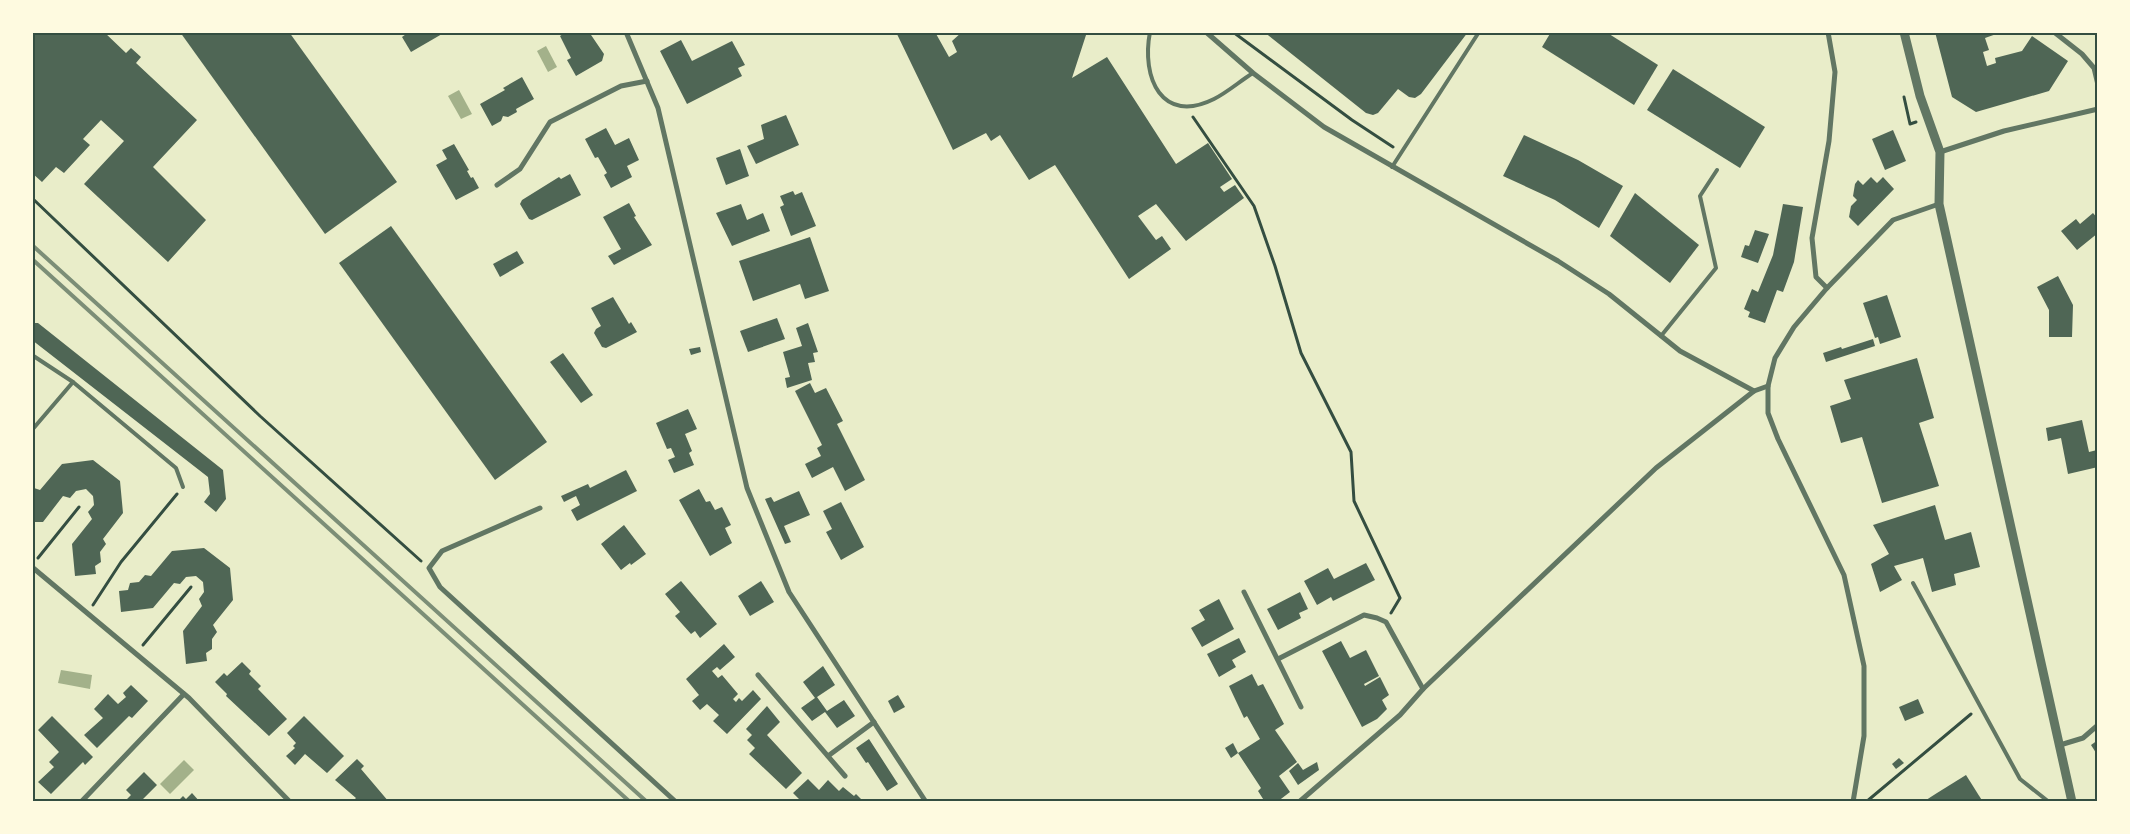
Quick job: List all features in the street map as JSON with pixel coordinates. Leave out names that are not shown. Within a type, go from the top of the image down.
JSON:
[{"type":"street","points":[[626,32],[658,108],[748,488],[789,592],[926,802]]},
{"type":"street","points":[[1827,288],[1816,277],[1812,238],[1829,141],[1835,72],[1828,32]]},
{"type":"street","points":[[1904,32],[1920,96],[1940,152],[1939,204],[2072,802]]},
{"type":"street","points":[[2054,32],[2082,54],[2094,68],[2098,85]]},
{"type":"street","points":[[1208,33],[1253,73],[1324,127],[1558,261],[1609,294],[1680,351],[1754,391]]},
{"type":"street","points":[[497,185],[520,169],[550,122],[621,86],[647,81]]},
{"type":"street","points":[[1940,152],[2004,131],[2098,109]]},
{"type":"street","points":[[1853,802],[1864,736],[1864,666],[1844,575],[1778,439],[1768,413],[1768,386],[1775,358],[1794,327],[1827,288],[1893,220],[1939,204]]},
{"type":"street","points":[[1299,802],[1400,715],[1423,689],[1656,468],[1754,391],[1768,386]]},
{"type":"street","points":[[540,508],[442,551],[429,568],[440,587],[676,802]]},
{"type":"street","points":[[32,566],[184,694],[290,802]]},
{"type":"street","points":[[1244,592],[1301,708]]},
{"type":"street","points":[[1278,659],[1364,615],[1386,622],[1423,689]]},
{"type":"street","points":[[758,675],[845,776]]},
{"type":"street","points":[[80,802],[184,694]]},
{"type":"street","points":[[828,756],[874,722]]},
{"type":"street","points":[[2060,745],[2083,738],[2098,725]]},
{"type":"lane","points":[[1150,32],[1149,57],[1152,80],[1157,92],[1175,106],[1186,107],[1214,99],[1253,73]]},
{"type":"lane","points":[[1391,167],[1480,32]]},
{"type":"lane","points":[[1660,336],[1716,268],[1700,196],[1717,170]]},
{"type":"lane","points":[[32,355],[73,382],[176,468],[182,487]]},
{"type":"lane","points":[[32,430],[73,382]]},
{"type":"lane","points":[[1913,582],[2020,779],[2049,802]]},
{"type":"path","points":[[1233,32],[1352,120],[1401,152]]},
{"type":"path","points":[[1186,107],[1254,206],[1275,266],[1301,353],[1351,452],[1354,501],[1400,598],[1386,622]]},
{"type":"path","points":[[32,198],[260,416],[429,568]]},
{"type":"path","points":[[88,614],[120,562],[182,487]]},
{"type":"path","points":[[32,566],[79,507]]},
{"type":"path","points":[[136,654],[191,587]]},
{"type":"path","points":[[1866,802],[1981,706]]},
{"type":"shaded area","points":[[546,46],[557,67],[548,72],[537,51]]},
{"type":"shaded area","points":[[459,90],[472,114],[461,119],[448,96]]},
{"type":"shaded area","points":[[61,670],[92,675],[90,689],[58,683]]},
{"type":"shaded area","points":[[184,760],[194,770],[170,794],[160,784]]},
{"type":"building","points":[[32,32],[104,32],[126,53],[131,48],[141,57],[136,63],[197,120],[153,167],[206,220],[168,262],[84,184],[124,141],[101,120],[83,139],[90,145],[64,173],[56,167],[42,182],[32,173]]},
{"type":"building","points":[[180,32],[289,32],[397,182],[325,234]]},
{"type":"building","points":[[409,32],[441,32],[442,34],[411,52],[402,37]]},
{"type":"building","points":[[566,32],[589,32],[604,54],[602,61],[576,76],[567,60],[571,58],[560,36]]},
{"type":"building","points":[[896,32],[935,32],[949,57],[957,52],[952,41],[962,32],[1087,32],[1072,78],[1107,57],[1176,164],[1208,143],[1232,179],[1220,187],[1224,192],[1235,185],[1244,198],[1186,241],[1156,204],[1138,216],[1156,240],[1162,236],[1171,249],[1129,279],[1055,165],[1029,180],[1000,135],[991,141],[986,133],[953,150]]},
{"type":"building","points":[[1264,32],[1468,32],[1421,94],[1415,98],[1409,97],[1398,89],[1378,113],[1373,115],[1366,113]]},
{"type":"building","points":[[1551,32],[1606,32],[1658,65],[1634,105],[1542,47]]},
{"type":"building","points":[[1935,32],[2002,32],[1985,38],[1989,50],[1983,52],[1987,66],[1996,63],[1995,58],[2022,51],[2032,36],[2068,61],[2049,91],[1976,112],[1952,97]]},
{"type":"building","points":[[681,40],[692,61],[732,41],[745,65],[738,68],[742,76],[687,104],[660,51]]},
{"type":"building","points":[[1673,69],[1765,127],[1740,168],[1647,110]]},
{"type":"building","points":[[522,77],[534,99],[516,109],[517,112],[508,117],[503,116],[501,121],[492,126],[480,104],[505,90],[503,88]]},
{"type":"building","points":[[786,115],[799,145],[756,164],[747,146],[764,139],[761,125]]},
{"type":"building","points":[[606,128],[615,145],[629,138],[639,160],[627,166],[632,177],[611,188],[604,175],[607,173],[598,157],[595,158],[585,139]]},
{"type":"building","points":[[1893,130],[1906,161],[1885,170],[1872,139]]},
{"type":"building","points":[[1524,135],[1578,160],[1623,186],[1599,228],[1555,200],[1503,176]]},
{"type":"building","points":[[454,144],[469,170],[467,171],[479,188],[456,200],[436,165],[447,159],[442,150]]},
{"type":"building","points":[[740,149],[749,176],[726,185],[716,158]]},
{"type":"building","points":[[570,174],[581,195],[532,220],[529,219],[520,204],[522,200],[559,177],[561,179]]},
{"type":"building","points":[[1871,177],[1877,183],[1883,177],[1894,189],[1858,226],[1849,217],[1851,206],[1857,200],[1853,196],[1855,184],[1858,180],[1863,185]]},
{"type":"building","points":[[793,191],[795,195],[802,192],[816,226],[791,236],[780,207],[784,205],[780,196]]},
{"type":"building","points":[[1635,193],[1699,245],[1670,283],[1610,236]]},
{"type":"building","points":[[629,203],[636,216],[634,217],[652,245],[614,265],[608,256],[621,249],[603,217]]},
{"type":"building","points":[[741,204],[747,220],[763,213],[770,231],[732,246],[716,213]]},
{"type":"building","points":[[1783,204],[1803,207],[1794,262],[1783,292],[1777,290],[1765,323],[1748,317],[1750,312],[1744,309],[1752,289],[1758,292],[1773,255]]},
{"type":"building","points":[[2093,213],[2098,219],[2098,233],[2077,250],[2061,231],[2076,219],[2080,224]]},
{"type":"building","points":[[391,226],[547,442],[495,480],[339,263]]},
{"type":"building","points":[[1755,230],[1769,234],[1758,263],[1741,257],[1745,245],[1749,246]]},
{"type":"building","points":[[810,237],[829,291],[805,299],[800,284],[753,301],[739,261]]},
{"type":"building","points":[[517,251],[524,263],[500,277],[493,264]]},
{"type":"building","points":[[2058,276],[2073,305],[2072,337],[2049,337],[2049,310],[2037,287]]},
{"type":"building","points":[[1887,295],[1901,337],[1880,344],[1878,337],[1875,338],[1863,303]]},
{"type":"building","points":[[613,297],[629,324],[631,322],[637,332],[606,348],[602,347],[594,333],[601,326],[591,308]]},
{"type":"building","points":[[777,318],[785,339],[748,352],[740,331]]},
{"type":"building","points":[[32,323],[38,323],[223,470],[226,499],[216,512],[204,502],[210,494],[208,477],[32,340]]},
{"type":"building","points":[[808,323],[818,352],[813,353],[815,362],[808,363],[812,380],[787,388],[785,378],[790,377],[783,352],[802,346],[796,328]]},
{"type":"building","points":[[1873,339],[1875,346],[1826,362],[1823,353]]},
{"type":"building","points":[[700,347],[701,352],[691,355],[689,349]]},
{"type":"building","points":[[563,353],[593,395],[581,403],[550,362]]},
{"type":"building","points":[[1917,358],[1934,418],[1919,423],[1939,486],[1882,503],[1862,437],[1841,443],[1830,406],[1851,399],[1844,380]]},
{"type":"building","points":[[810,383],[815,393],[826,388],[843,421],[837,424],[865,480],[845,491],[833,467],[812,478],[805,464],[821,456],[817,448],[822,445],[795,391]]},
{"type":"building","points":[[688,409],[697,429],[685,434],[692,451],[689,453],[694,465],[674,473],[668,460],[675,457],[671,448],[667,449],[656,423]]},
{"type":"building","points":[[2082,420],[2089,452],[2097,450],[2098,467],[2068,474],[2061,438],[2048,441],[2046,428]]},
{"type":"building","points":[[93,460],[120,481],[123,513],[103,539],[106,544],[100,552],[101,562],[95,566],[96,574],[75,576],[72,544],[92,519],[88,512],[94,505],[93,496],[86,489],[76,491],[70,498],[63,496],[43,522],[32,522],[32,491],[34,488],[40,490],[62,464]]},
{"type":"building","points":[[626,470],[637,491],[577,521],[571,510],[580,505],[576,496],[564,502],[561,496],[588,484],[590,488]]},
{"type":"building","points":[[699,489],[706,502],[710,501],[715,510],[722,507],[731,525],[725,528],[732,543],[710,556],[679,500]]},
{"type":"building","points":[[799,491],[810,515],[784,526],[791,542],[785,544],[765,499],[771,497],[774,502]]},
{"type":"building","points":[[841,502],[864,547],[841,560],[826,532],[832,529],[823,511]]},
{"type":"building","points":[[1935,505],[1945,540],[1971,532],[1980,567],[1954,574],[1956,585],[1932,592],[1923,558],[1894,566],[1902,580],[1880,592],[1871,564],[1889,554],[1873,525]]},
{"type":"building","points":[[624,525],[646,554],[621,570],[601,544]]},
{"type":"building","points":[[204,548],[230,568],[233,600],[213,625],[217,632],[212,639],[212,649],[206,653],[207,661],[186,664],[183,631],[202,606],[199,599],[204,592],[203,582],[196,576],[186,577],[180,584],[174,583],[153,608],[121,612],[119,591],[128,590],[130,583],[139,582],[145,575],[151,576],[172,551]]},
{"type":"building","points":[[1366,563],[1375,580],[1333,601],[1331,597],[1317,605],[1304,581],[1328,568],[1334,579]]},
{"type":"building","points":[[681,581],[717,624],[700,638],[695,631],[691,634],[675,616],[680,612],[665,594]]},
{"type":"building","points":[[761,581],[774,602],[750,616],[738,596]]},
{"type":"building","points":[[1300,592],[1308,609],[1299,613],[1301,618],[1278,630],[1267,609]]},
{"type":"building","points":[[1219,599],[1234,629],[1202,647],[1191,628],[1205,620],[1199,610]]},
{"type":"building","points":[[1239,638],[1246,652],[1232,660],[1236,667],[1219,677],[1207,654]]},
{"type":"building","points":[[1341,641],[1350,658],[1366,650],[1379,676],[1364,684],[1365,686],[1380,677],[1389,695],[1382,700],[1387,709],[1377,719],[1362,727],[1322,651]]},
{"type":"building","points":[[724,644],[735,657],[720,670],[717,667],[712,671],[718,678],[722,675],[738,694],[733,699],[736,702],[739,698],[742,701],[753,690],[761,699],[727,734],[713,721],[719,715],[707,704],[700,710],[692,701],[699,695],[686,679]]},
{"type":"building","points":[[242,662],[251,671],[249,674],[261,686],[258,689],[287,719],[269,736],[226,696],[227,694],[215,682],[224,673],[227,676]]},
{"type":"building","points":[[823,666],[835,685],[817,697],[827,711],[844,700],[855,716],[837,728],[825,712],[812,721],[801,708],[815,698],[803,682]]},
{"type":"building","points":[[1252,674],[1258,686],[1263,684],[1284,724],[1275,730],[1297,762],[1279,776],[1290,792],[1277,802],[1265,802],[1258,791],[1261,788],[1238,753],[1260,739],[1247,716],[1244,718],[1229,686]]},
{"type":"building","points":[[131,685],[148,701],[132,718],[129,716],[97,748],[84,735],[103,718],[94,709],[108,694],[118,704],[126,697],[123,693]]},
{"type":"building","points":[[898,695],[905,707],[894,713],[888,701]]},
{"type":"building","points":[[1918,699],[1924,713],[1905,721],[1899,707]]},
{"type":"building","points":[[767,706],[780,722],[767,735],[802,773],[786,789],[749,754],[755,748],[747,740],[752,735],[746,729]]},
{"type":"building","points":[[52,716],[93,757],[85,765],[83,762],[51,794],[38,782],[54,767],[49,762],[59,752],[38,730]]},
{"type":"building","points":[[304,716],[344,756],[327,773],[305,754],[295,765],[286,756],[295,748],[293,746],[296,743],[287,733]]},
{"type":"building","points":[[869,739],[898,784],[887,791],[868,762],[866,763],[856,748]]},
{"type":"building","points":[[2098,740],[2098,756],[2091,745]]},
{"type":"building","points":[[1233,743],[1238,753],[1231,758],[1225,748]]},
{"type":"building","points":[[1899,758],[1904,763],[1896,769],[1892,764]]},
{"type":"building","points":[[357,759],[364,766],[361,769],[389,802],[352,802],[356,798],[335,780]]},
{"type":"building","points":[[1317,762],[1319,770],[1298,785],[1289,771],[1298,763],[1303,770]]},
{"type":"building","points":[[144,772],[157,785],[143,799],[146,802],[124,802],[131,795],[126,790]]},
{"type":"building","points":[[1966,775],[1983,802],[1923,802],[1937,793]]},
{"type":"building","points":[[808,779],[819,790],[828,780],[839,791],[843,787],[854,796],[856,794],[864,802],[802,802],[793,793]]},
{"type":"building","points":[[192,793],[200,802],[177,802],[183,796],[186,799]]},
{"type":"railway","points":[[32,245],[647,802]]},
{"type":"railway","points":[[32,259],[630,802]]}]
